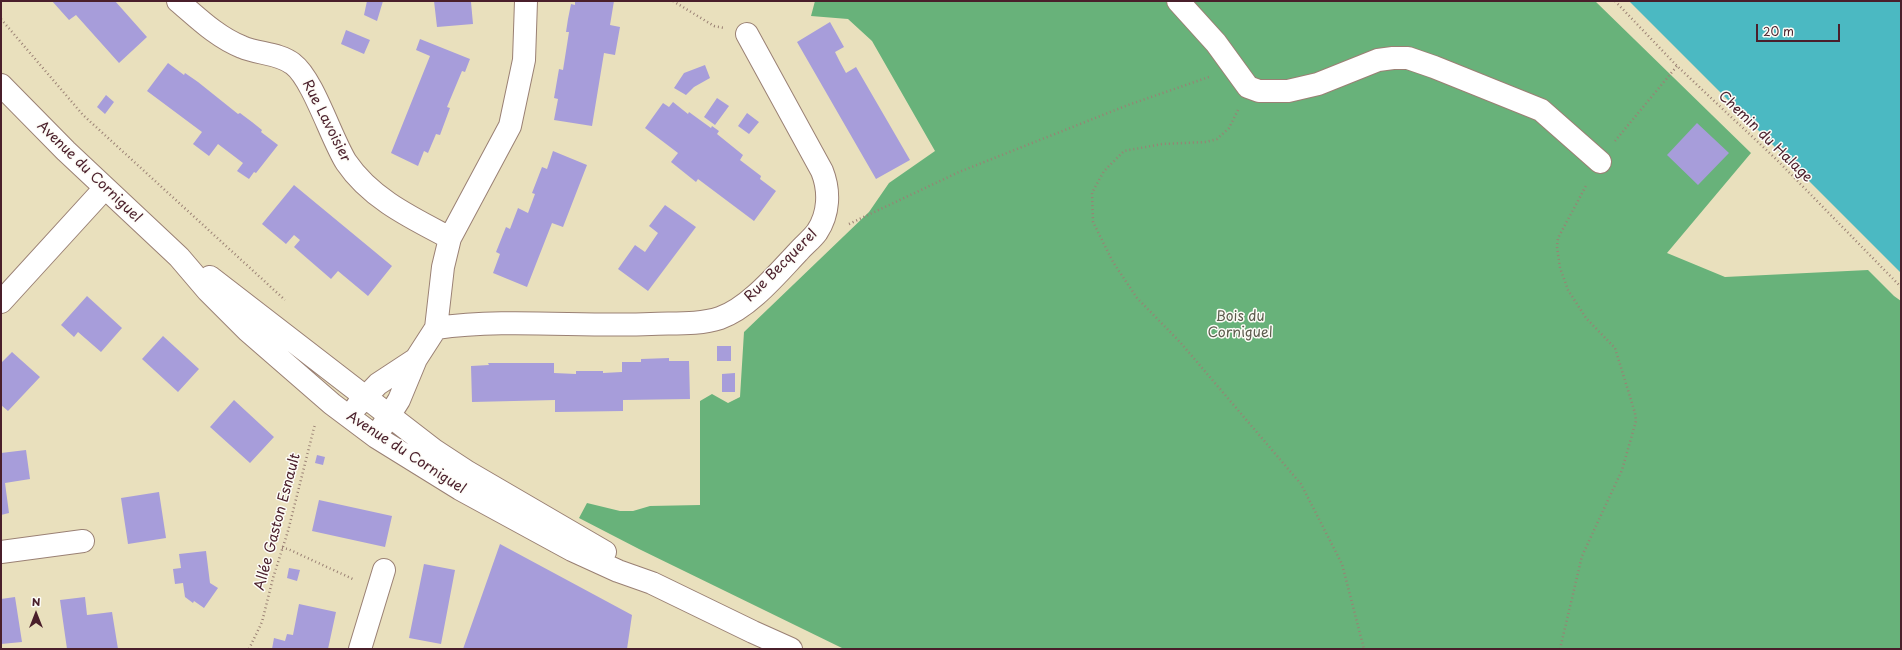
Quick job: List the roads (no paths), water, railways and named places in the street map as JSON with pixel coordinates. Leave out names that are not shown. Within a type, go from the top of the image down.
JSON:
[{"type":"street","name":"Rue Lavoisier","points":[[178,1],[224,39],[256,53],[283,58],[294,64],[306,79],[346,161],[358,179],[376,195],[402,213],[450,238]]},
{"type":"street","points":[[376,437],[391,415],[416,359],[436,328],[443,267],[450,238],[510,126],[524,60],[526,1]]},
{"type":"street","points":[[1178,1],[1216,43],[1248,87],[1259,91],[1288,91],[1318,84],[1378,60],[1408,58],[1434,66],[1541,110],[1600,162]]},
{"type":"street","name":"Rue Becquerel","points":[[436,328],[488,323],[616,326],[696,322],[720,318],[740,307],[774,278],[817,232],[826,213],[828,194],[822,171],[747,34]]},
{"type":"street","name":"Avenue du Corniguel","points":[[1,85],[29,115],[179,257],[208,291],[248,331],[340,410],[376,437],[410,459],[519,523],[572,550],[652,583],[791,649]]},
{"type":"street","points":[[1,302],[105,188]]},
{"type":"street","name":"Avenue du Corniguel","points":[[179,257],[250,306],[419,438],[460,466],[626,564],[652,583]]},
{"type":"street","points":[[340,410],[365,396],[378,384],[416,359]]},
{"type":"street","points":[[1,552],[83,541]]},
{"type":"street","points":[[360,649],[384,570]]},
{"type":"water","points":[[1629,1],[1901,1],[1901,273]]},
{"type":"park label","name":"Bois du Corniguel","points":[[1240,326]]}]
